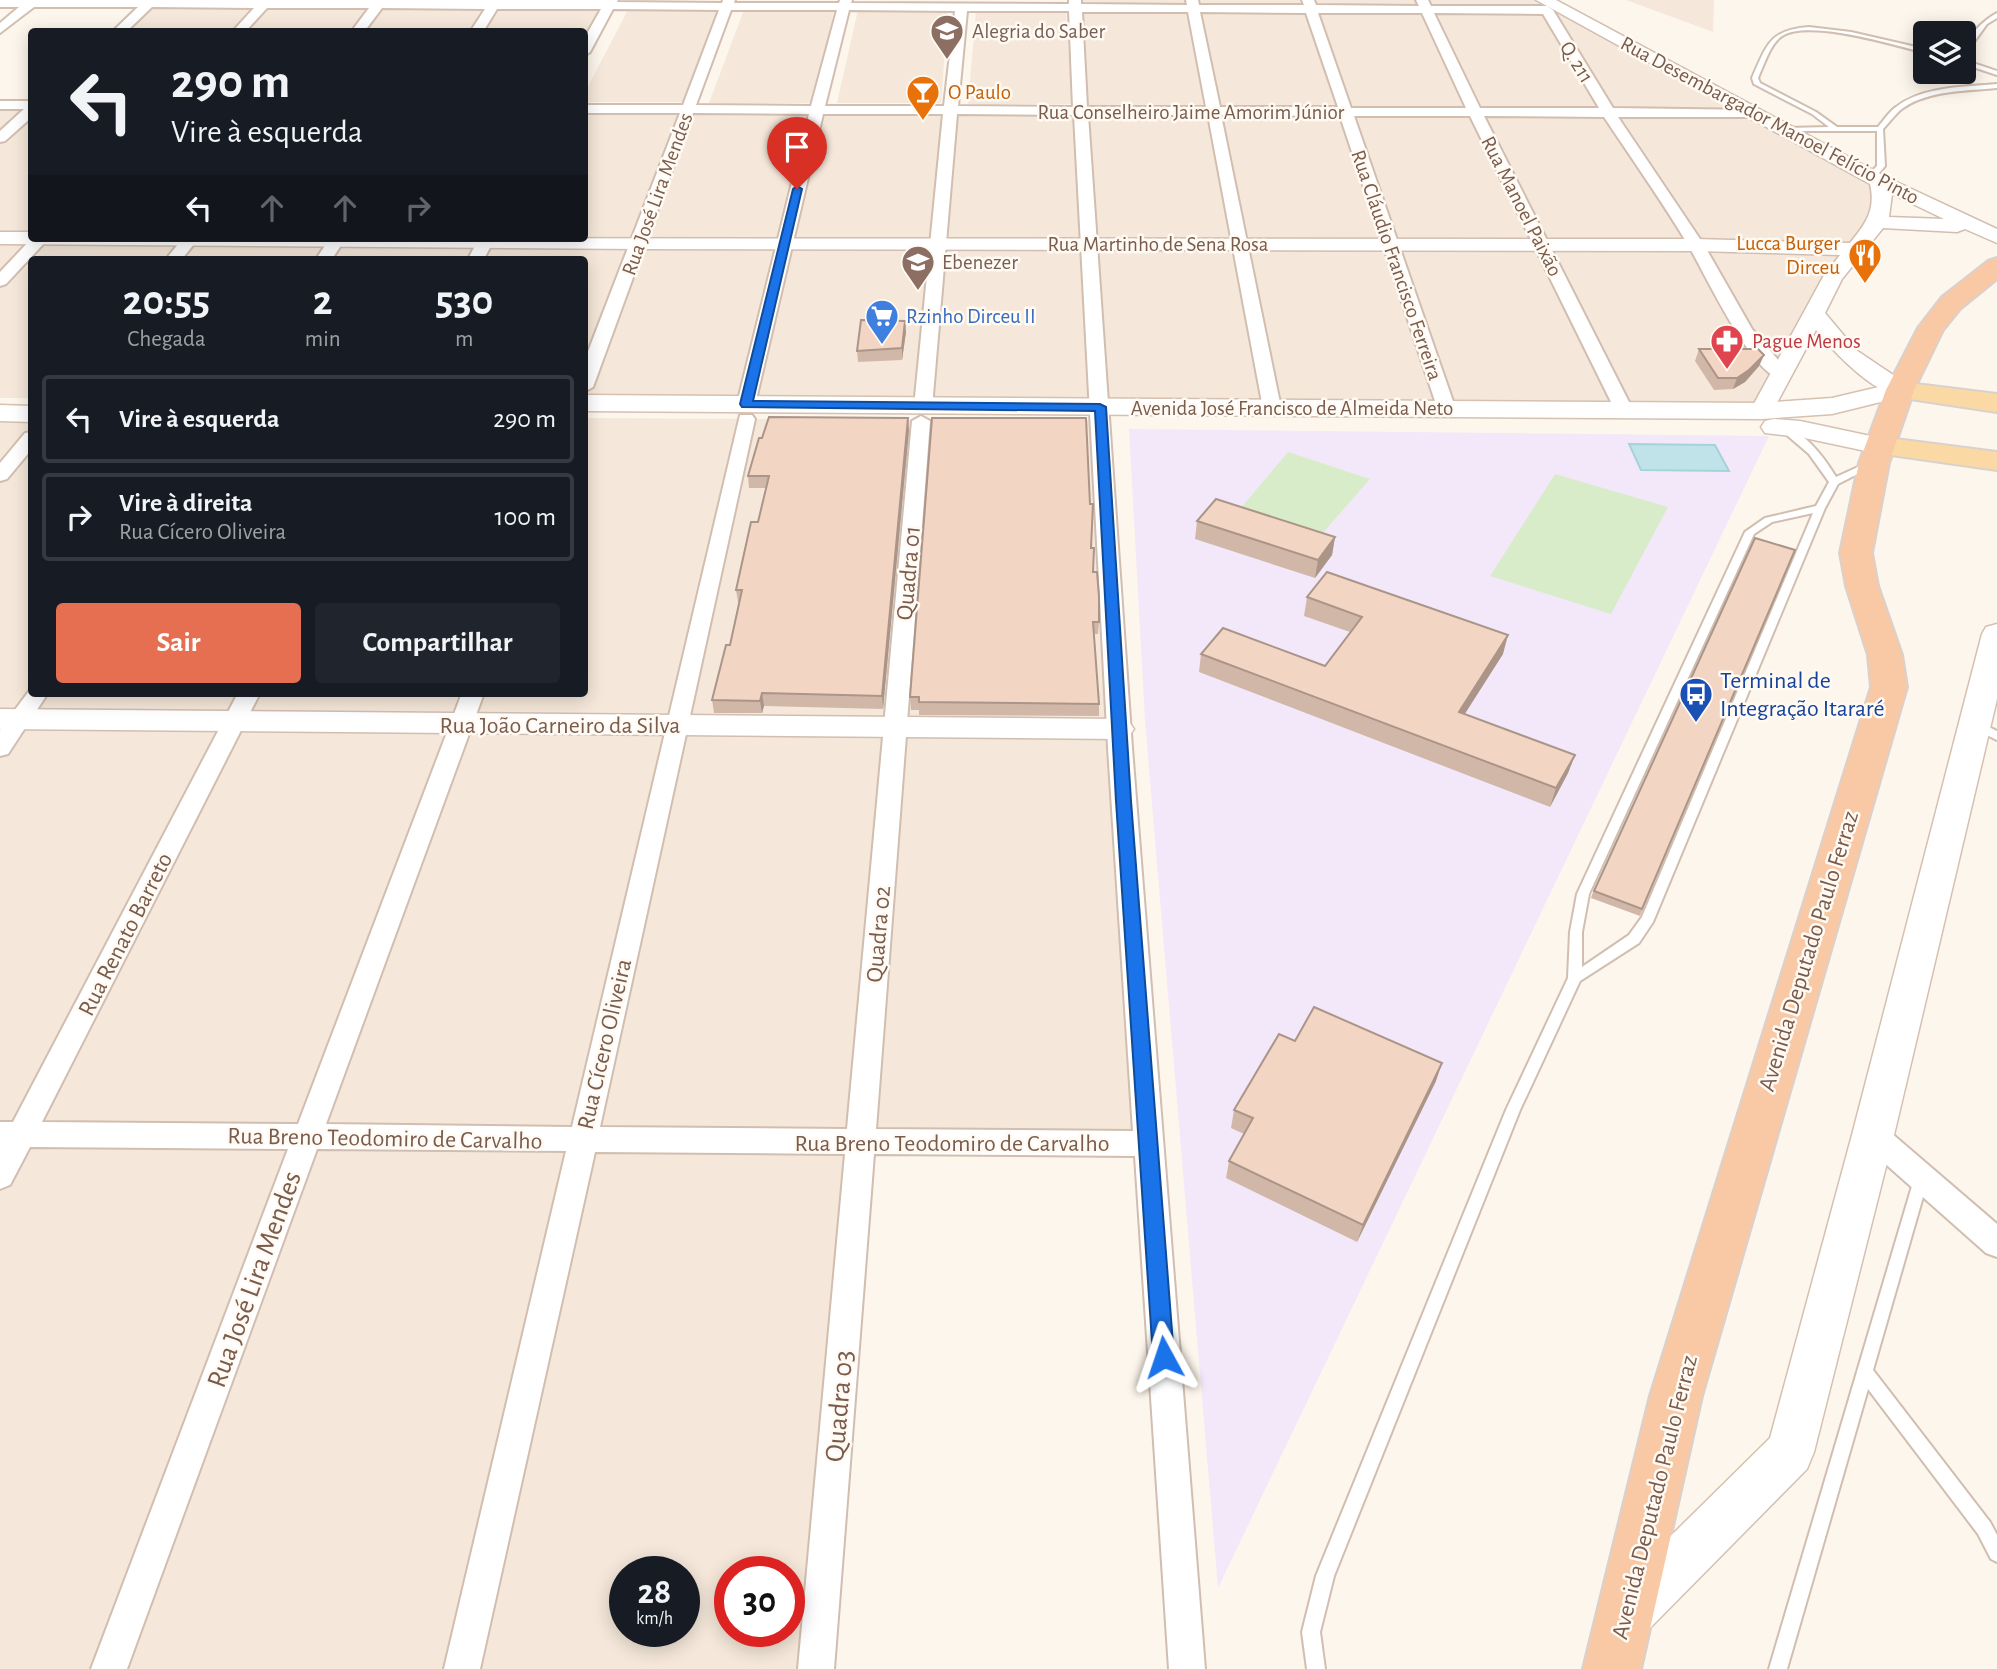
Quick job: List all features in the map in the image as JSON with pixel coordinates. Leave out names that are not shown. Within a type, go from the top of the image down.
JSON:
[{"type":"highway","name":"Avenida Deputado Paulo Ferraz","points":[[1619,1643],[1676,1396],[1889,687],[1885,655],[1862,586],[1856,553],[1877,454],[1900,390],[1931,328],[1951,303],[1997,267]]},
{"type":"main road","name":"Avenida José Francisco de Almeida Neto","points":[[1101,414],[1272,408],[1815,410],[1866,402],[1900,390],[1997,403]]},
{"type":"main road","points":[[0,398],[28,398]]},
{"type":"main road","name":"Avenida José Francisco de Almeida Neto","points":[[588,403],[746,412],[1101,414],[1784,428],[1877,454],[1997,461]]},
{"type":"main road","name":"Avenida José Francisco de Almeida Neto","points":[[588,418],[746,412]]},
{"type":"main road","points":[[0,414],[28,414]]},
{"type":"main road","points":[[1619,1643],[1790,1452],[1873,1135],[1985,730],[1997,634]]},
{"type":"street","points":[[0,29],[33,2]]},
{"type":"street","points":[[122,28],[151,2]]},
{"type":"street","points":[[242,28],[266,2]]},
{"type":"street","points":[[360,28],[380,2]]},
{"type":"street","points":[[0,3],[728,3],[961,8],[1076,4],[1546,4]]},
{"type":"street","points":[[479,28],[496,3]]},
{"type":"street","points":[[588,44],[610,3]]},
{"type":"street","name":"Rua José Lira Mendes","points":[[588,377],[728,3]]},
{"type":"street","name":"Rua Cícero Oliveira","points":[[462,1669],[678,725],[785,242],[845,4]]},
{"type":"street","points":[[1076,4],[1087,244],[1101,414],[1119,729],[1187,1669]]},
{"type":"street","points":[[1193,4],[1272,408]]},
{"type":"street","name":"Q. 211","points":[[1546,4],[1571,55],[1695,245],[1756,350],[1781,374]]},
{"type":"street","name":"Rua Desembargador Manoel Felício Pinto","points":[[1546,4],[1875,179],[1990,234]]},
{"type":"street","name":"Rua Cláudio Francisco Ferreira","points":[[1310,5],[1447,410]]},
{"type":"street","name":"Rua Manoel Paixão","points":[[1425,5],[1475,112],[1624,410]]},
{"type":"street","name":"Quadra 01","points":[[896,726],[922,414],[941,243],[949,111],[961,8]]},
{"type":"street","points":[[0,105],[28,107]]},
{"type":"street","name":"Rua Conselheiro Jaime Amorim Júnior","points":[[588,109],[1755,113]]},
{"type":"street","points":[[0,138],[28,111]]},
{"type":"street","points":[[1762,411],[1833,277],[1878,222],[1883,199],[1875,179]]},
{"type":"street","points":[[1878,222],[1947,225],[1990,234]]},
{"type":"street","name":"Rua Martinho de Sena Rosa","points":[[0,238],[28,238]]},
{"type":"street","points":[[0,281],[37,242]]},
{"type":"street","points":[[176,256],[187,242]]},
{"type":"street","name":"Rua Martinho de Sena Rosa","points":[[400,242],[483,246],[785,242],[1695,245],[1855,249]]},
{"type":"street","points":[[1813,313],[1848,355],[1900,390]]},
{"type":"street","points":[[0,475],[28,442]]},
{"type":"street","points":[[0,748],[10,719],[33,697]]},
{"type":"street","name":"Rua Renato Barreto","points":[[0,1175],[11,1134],[247,697]]},
{"type":"street","name":"Rua José Lira Mendes","points":[[109,1669],[472,697]]},
{"type":"street","name":"Rua João Carneiro da Silva","points":[[10,719],[1119,729]]},
{"type":"street","name":"Quadra 02","points":[[860,1143],[896,726]]},
{"type":"street","name":"Rua Breno Teodomiro de Carvalho","points":[[11,1134],[1147,1144]]},
{"type":"street","points":[[1873,1135],[1997,1242]]},
{"type":"street","name":"Quadra 03","points":[[816,1669],[860,1143]]},
{"type":"lane","points":[[1976,35],[1985,23],[1997,15]]},
{"type":"lane","points":[[1835,130],[1814,113],[1757,84],[1755,78],[1777,37],[1793,30],[1820,30],[1913,49]]},
{"type":"lane","points":[[1976,66],[1997,73]]},
{"type":"lane","points":[[1875,179],[1881,166],[1880,129],[1900,107],[1914,99],[1950,91],[1997,86]]},
{"type":"lane","points":[[1786,130],[1880,129]]},
{"type":"lane","points":[[1784,428],[1804,442],[1821,460],[1834,482]]},
{"type":"lane","points":[[1575,978],[1634,939],[1648,919],[1820,508],[1834,482],[1877,454]]},
{"type":"lane","points":[[1316,1669],[1311,1632],[1325,1576],[1513,1110],[1575,978],[1576,932],[1583,894],[1750,532],[1769,520],[1820,508]]},
{"type":"lane","points":[[1778,1669],[1922,1176]]},
{"type":"lane","points":[[1865,1371],[1984,1528],[1997,1553]]},
{"type":"shaded area","points":[[1075,0],[1544,0],[1879,181],[1883,199],[1762,411],[588,403],[588,256],[28,256],[28,398],[0,398],[0,105],[28,105],[28,242],[588,242],[588,109],[1080,111]]},
{"type":"shaded area","points":[[1626,0],[1714,0],[1713,32]]},
{"type":"shaded area","points":[[149,4],[609,6],[588,46],[588,28],[122,28]]},
{"type":"shaded area","points":[[628,10],[718,10],[685,102],[588,102],[588,86]]},
{"type":"shaded area","points":[[744,10],[834,11],[814,103],[709,103]]},
{"type":"shaded area","points":[[858,10],[948,11],[941,103],[837,103]]},
{"type":"shaded area","points":[[976,11],[1066,12],[1072,104],[968,104]]},
{"type":"shaded area","points":[[0,413],[28,414],[28,697],[588,697],[588,418],[1101,421],[1147,1144],[860,1144],[816,1669],[0,1669]]},
{"type":"shaded area","points":[[1129,429],[1769,436],[1218,1588],[1145,721]]},
{"type":"green space","points":[[1288,452],[1370,479],[1314,543],[1234,516]]},
{"type":"green space","points":[[1555,474],[1668,507],[1611,614],[1490,576]]},
{"type":"water","points":[[1629,444],[1715,445],[1729,471],[1641,470]]},
{"type":"building","points":[[861,320],[905,321],[902,348],[857,351]]},
{"type":"building","points":[[1699,349],[1758,349],[1764,355],[1737,378],[1718,378]]},
{"type":"building","points":[[769,417],[908,418],[882,696],[762,693],[760,701],[712,700],[726,645],[730,645],[742,590],[736,590],[751,522],[758,522],[769,476],[748,476],[759,438],[762,438]]},
{"type":"building","points":[[932,418],[1086,418],[1090,504],[1093,504],[1091,548],[1094,548],[1093,572],[1097,572],[1099,597],[1099,622],[1093,622],[1099,704],[919,702],[919,697],[910,697]]},
{"type":"building","points":[[1216,499],[1335,537],[1318,560],[1197,521]]},
{"type":"building","points":[[1755,538],[1795,550],[1642,909],[1594,891]]},
{"type":"building","points":[[1327,572],[1508,635],[1459,712],[1575,755],[1556,788],[1201,654],[1223,628],[1325,666],[1362,617],[1307,597]]},
{"type":"building","points":[[1314,1007],[1442,1063],[1363,1225],[1229,1161],[1253,1118],[1234,1110],[1279,1034],[1295,1041]]},
{"type":"place","name":"Alegria do Saber","points":[[947,61]]},
{"type":"place","name":"O Paulo","points":[[923,122]]},
{"type":"place","name":"Lucca Burger Dirceu","points":[[1865,285]]},
{"type":"place","name":"Ebenezer","points":[[918,292]]},
{"type":"place","name":"Rzinho Dirceu II","points":[[882,346]]},
{"type":"place","name":"Pague Menos","points":[[1727,371]]},
{"type":"place","name":"Terminal de Integração Itararé","points":[[1696,724]]},
{"type":"route","points":[[797,189],[746,404],[1100,407],[1145,1118],[1164,1357]]}]
